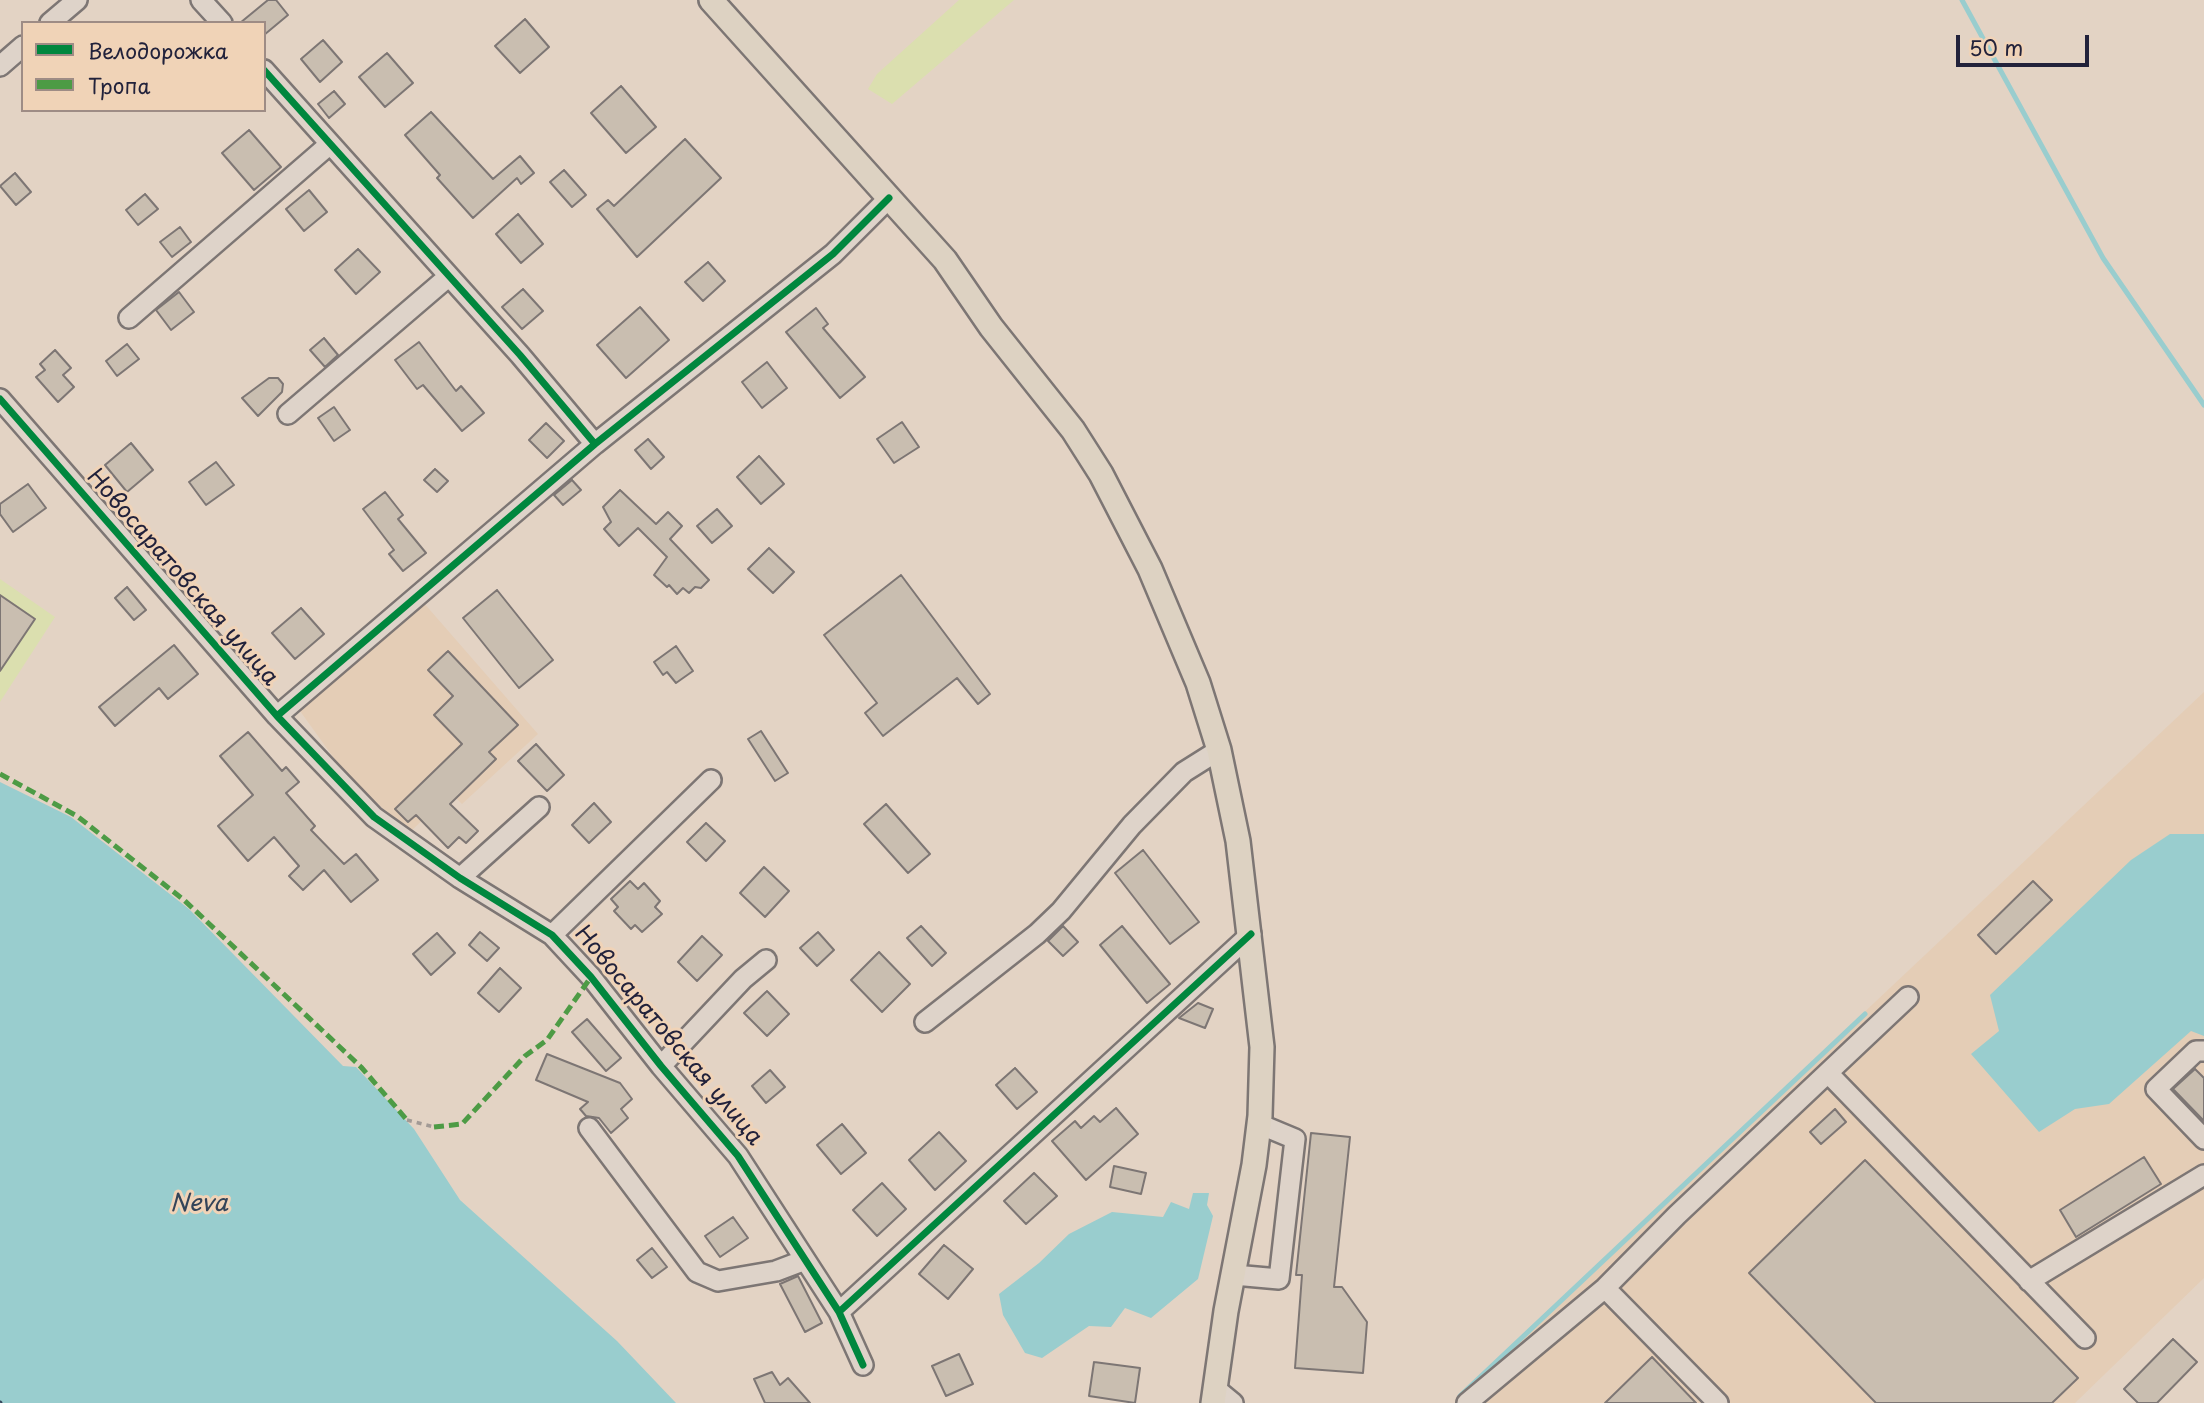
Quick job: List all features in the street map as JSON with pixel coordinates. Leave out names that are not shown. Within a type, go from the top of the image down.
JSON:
[{"type":"main road","points":[[711,0],[945,260],[991,327],[1073,430],[1101,474],[1174,621],[1219,750],[1238,841],[1251,933],[1262,1047],[1259,1124],[1234,1275],[1220,1398]]},
{"type":"street","points":[[52,21],[77,0]]},
{"type":"street","points":[[201,0],[220,21]]},
{"type":"street","points":[[0,66],[21,48]]},
{"type":"street","points":[[266,72],[595,444]]},
{"type":"street","points":[[129,318],[330,144]]},
{"type":"street","points":[[277,716],[595,444],[833,254],[889,198]]},
{"type":"street","points":[[288,414],[448,277]]},
{"type":"street","name":"Новосаратовская улица","points":[[0,399],[277,716],[374,817],[460,878],[552,935],[591,977],[661,1066],[738,1156],[839,1312],[863,1365]]},
{"type":"street","points":[[925,1022],[1037,934],[1061,911],[1158,798],[1184,772],[1219,750]]},
{"type":"street","points":[[552,935],[710,780]]},
{"type":"street","points":[[460,878],[539,807]]},
{"type":"street","points":[[839,1312],[1251,933]]},
{"type":"street","points":[[661,1066],[743,979],[766,960]]},
{"type":"street","points":[[1467,1403],[1605,1288],[1677,1214],[1908,997]]},
{"type":"street","points":[[2204,1051],[2196,1051],[2156,1088],[2204,1139]]},
{"type":"street","points":[[1828,1073],[2085,1338]]},
{"type":"street","points":[[1234,1275],[1279,1279],[1295,1139],[1259,1124]]},
{"type":"street","points":[[589,1129],[697,1272],[718,1281],[776,1271],[804,1260]]},
{"type":"street","points":[[2029,1280],[2204,1175]]},
{"type":"street","points":[[1605,1288],[1718,1403]]},
{"type":"path","points":[[407,1120],[434,1127]]},
{"type":"shaded area","points":[[423,602],[538,734],[462,804],[451,793],[409,833],[344,772],[300,711]]},
{"type":"shaded area","points":[[2204,692],[2204,1278],[2075,1403],[1485,1403],[1491,1396],[1474,1380]]},
{"type":"green space","points":[[959,0],[1014,0],[892,104],[868,89],[877,74]]},
{"type":"green space","points":[[0,579],[55,617],[0,702]]},
{"type":"water","name":"Neva","points":[[0,782],[71,817],[189,909],[343,1066],[356,1067],[414,1129],[460,1200],[617,1341],[676,1403],[0,1403]]},
{"type":"water","points":[[2170,834],[2204,834],[2204,1036],[2191,1031],[2109,1104],[2075,1109],[2039,1132],[1971,1054],[1999,1031],[1990,995],[2131,860]]},
{"type":"water","points":[[1193,1193],[1209,1193],[1207,1205],[1213,1216],[1198,1279],[1151,1318],[1125,1308],[1111,1327],[1089,1326],[1042,1358],[1025,1353],[1003,1315],[999,1294],[1039,1263],[1069,1234],[1112,1212],[1163,1217],[1171,1202],[1189,1209]]},
{"type":"building","points":[[268,0],[276,0],[288,15],[266,33],[266,21],[242,21]]},
{"type":"building","points":[[525,19],[549,47],[520,73],[495,46]]},
{"type":"building","points":[[323,40],[342,62],[320,82],[301,59]]},
{"type":"building","points":[[387,53],[413,83],[385,107],[359,77]]},
{"type":"building","points":[[621,86],[656,127],[626,153],[591,113]]},
{"type":"building","points":[[334,91],[345,104],[329,118],[318,104]]},
{"type":"building","points":[[431,112],[493,179],[520,156],[534,173],[521,184],[517,178],[473,218],[437,178],[440,175],[405,135]]},
{"type":"building","points":[[249,130],[281,167],[254,190],[222,153]]},
{"type":"building","points":[[685,139],[721,178],[637,257],[597,209],[608,200],[614,206]]},
{"type":"building","points":[[564,170],[586,195],[572,207],[550,182]]},
{"type":"building","points":[[15,173],[31,192],[16,205],[0,186]]},
{"type":"building","points":[[309,190],[327,212],[304,231],[286,209]]},
{"type":"building","points":[[145,194],[158,209],[138,225],[126,210]]},
{"type":"building","points":[[518,214],[543,244],[521,263],[496,234]]},
{"type":"building","points":[[180,227],[191,242],[172,257],[160,242]]},
{"type":"building","points":[[358,249],[380,272],[356,294],[335,270]]},
{"type":"building","points":[[708,262],[725,281],[703,301],[685,282]]},
{"type":"building","points":[[523,289],[543,311],[522,329],[502,307]]},
{"type":"building","points":[[179,292],[194,312],[171,330],[156,310]]},
{"type":"building","points":[[640,307],[669,340],[626,378],[597,345]]},
{"type":"building","points":[[816,308],[828,324],[823,328],[865,377],[840,398],[786,332]]},
{"type":"building","points":[[324,338],[338,355],[325,367],[310,350]]},
{"type":"building","points":[[419,342],[456,391],[461,386],[484,413],[462,431],[423,385],[417,389],[395,360]]},
{"type":"building","points":[[127,344],[139,359],[117,376],[106,361]]},
{"type":"building","points":[[55,350],[71,368],[63,375],[74,387],[58,402],[36,377],[45,370],[40,364]]},
{"type":"building","points":[[767,362],[787,388],[762,408],[742,382]]},
{"type":"building","points":[[269,378],[278,378],[283,384],[282,392],[258,416],[242,398]]},
{"type":"building","points":[[334,407],[350,430],[334,441],[318,418]]},
{"type":"building","points":[[902,422],[919,447],[894,463],[877,439]]},
{"type":"building","points":[[546,423],[564,441],[547,458],[529,440]]},
{"type":"building","points":[[648,439],[664,457],[651,469],[635,450]]},
{"type":"building","points":[[131,443],[153,470],[127,492],[105,465]]},
{"type":"building","points":[[759,456],[784,484],[761,504],[737,477]]},
{"type":"building","points":[[216,462],[234,485],[206,505],[189,482]]},
{"type":"building","points":[[435,469],[448,481],[437,492],[424,480]]},
{"type":"building","points":[[572,480],[581,490],[563,505],[554,495]]},
{"type":"building","points":[[28,484],[46,508],[13,532],[0,514],[0,504]]},
{"type":"building","points":[[620,490],[656,524],[668,512],[682,526],[670,539],[709,580],[701,588],[695,587],[689,593],[683,588],[677,594],[654,575],[667,557],[638,528],[619,546],[604,529],[611,522],[603,507]]},
{"type":"building","points":[[385,492],[403,515],[398,519],[426,553],[403,571],[389,554],[394,550],[363,509]]},
{"type":"building","points":[[717,509],[732,526],[712,543],[697,526]]},
{"type":"building","points":[[769,548],[794,572],[773,593],[748,569]]},
{"type":"building","points":[[901,575],[990,694],[978,704],[957,678],[883,736],[865,713],[877,703],[824,635]]},
{"type":"building","points":[[127,587],[146,610],[134,620],[115,598]]},
{"type":"building","points":[[497,590],[553,660],[519,688],[463,618]]},
{"type":"building","points":[[0,595],[35,619],[0,671]]},
{"type":"building","points":[[301,608],[324,634],[295,659],[272,633]]},
{"type":"building","points":[[174,645],[198,674],[168,699],[159,688],[115,726],[99,707]]},
{"type":"building","points":[[676,646],[693,671],[676,683],[667,672],[663,675],[654,662]]},
{"type":"building","points":[[448,651],[518,725],[489,752],[496,759],[450,804],[478,831],[466,843],[459,837],[448,848],[416,815],[408,822],[395,809],[462,744],[434,715],[453,696],[428,670]]},
{"type":"building","points":[[761,731],[788,773],[775,781],[748,739]]},
{"type":"building","points":[[248,732],[282,771],[286,767],[299,782],[286,793],[315,826],[311,830],[344,864],[356,854],[378,880],[351,902],[324,870],[303,890],[289,876],[299,866],[274,837],[248,861],[218,826],[253,795],[220,756]]},
{"type":"building","points":[[536,744],[564,775],[547,791],[518,761]]},
{"type":"building","points":[[594,803],[611,822],[589,843],[572,825]]},
{"type":"building","points":[[886,804],[930,854],[908,873],[864,824]]},
{"type":"building","points":[[706,823],[725,841],[706,861],[687,842]]},
{"type":"building","points":[[1143,850],[1199,922],[1170,944],[1115,873]]},
{"type":"building","points":[[764,867],[789,891],[765,917],[740,893]]},
{"type":"building","points":[[630,881],[638,889],[644,883],[660,901],[655,907],[662,914],[642,932],[635,925],[631,929],[614,911],[618,907],[611,899]]},
{"type":"building","points":[[2033,881],[2052,900],[1996,954],[1978,935]]},
{"type":"building","points":[[921,926],[946,953],[932,966],[907,938]]},
{"type":"building","points":[[1063,926],[1078,942],[1063,956],[1048,941]]},
{"type":"building","points":[[1122,926],[1170,984],[1147,1003],[1100,945]]},
{"type":"building","points":[[480,932],[499,948],[487,961],[469,945]]},
{"type":"building","points":[[818,932],[834,950],[817,966],[800,948]]},
{"type":"building","points":[[437,933],[455,953],[431,975],[413,954]]},
{"type":"building","points":[[702,936],[722,955],[697,981],[678,962]]},
{"type":"building","points":[[879,952],[910,984],[882,1012],[851,980]]},
{"type":"building","points":[[500,968],[521,988],[499,1012],[478,993]]},
{"type":"building","points":[[767,991],[789,1014],[767,1036],[744,1013]]},
{"type":"building","points":[[1198,1003],[1213,1009],[1205,1028],[1179,1018]]},
{"type":"building","points":[[587,1019],[621,1058],[606,1071],[572,1032]]},
{"type":"building","points":[[547,1054],[620,1083],[632,1099],[621,1109],[628,1118],[611,1133],[599,1118],[586,1116],[580,1109],[588,1102],[536,1080]]},
{"type":"building","points":[[1015,1068],[1037,1092],[1017,1109],[996,1085]]},
{"type":"building","points":[[2195,1069],[2204,1078],[2204,1121],[2173,1089]]},
{"type":"building","points":[[770,1070],[785,1087],[766,1103],[752,1086]]},
{"type":"building","points":[[1116,1108],[1138,1134],[1086,1180],[1052,1141],[1075,1121],[1081,1128],[1094,1116],[1100,1122]]},
{"type":"building","points":[[1835,1109],[1846,1122],[1821,1144],[1810,1132]]},
{"type":"building","points":[[842,1124],[866,1153],[841,1174],[817,1145]]},
{"type":"building","points":[[939,1132],[966,1161],[935,1190],[909,1160]]},
{"type":"building","points":[[1311,1133],[1350,1137],[1334,1287],[1342,1287],[1367,1322],[1363,1373],[1295,1368],[1302,1275],[1296,1275]]},
{"type":"building","points":[[2144,1157],[2161,1184],[2076,1237],[2060,1210]]},
{"type":"building","points":[[1865,1160],[2078,1378],[2052,1403],[1876,1403],[1749,1273]]},
{"type":"building","points":[[1114,1166],[1146,1173],[1141,1194],[1110,1187]]},
{"type":"building","points":[[1034,1173],[1057,1196],[1026,1224],[1004,1201]]},
{"type":"building","points":[[882,1183],[906,1209],[877,1236],[853,1210]]},
{"type":"building","points":[[733,1217],[748,1238],[720,1257],[705,1236]]},
{"type":"building","points":[[944,1245],[973,1269],[948,1299],[919,1274]]},
{"type":"building","points":[[652,1248],[667,1267],[652,1278],[637,1260]]},
{"type":"building","points":[[798,1276],[822,1323],[805,1332],[780,1284]]},
{"type":"building","points":[[2173,1339],[2197,1362],[2157,1403],[2138,1403],[2124,1389]]},
{"type":"building","points":[[959,1354],[973,1384],[946,1396],[932,1366]]},
{"type":"building","points":[[1652,1357],[1696,1403],[1605,1403]]},
{"type":"building","points":[[1094,1362],[1140,1368],[1135,1403],[1089,1396]]},
{"type":"building","points":[[772,1372],[780,1385],[788,1378],[810,1403],[765,1403],[754,1379]]},
{"type":"waterway","points":[[1962,0],[2103,258],[2204,405]]},
{"type":"waterway","points":[[1460,1396],[1865,1014]]},
{"type":"marked path","points":[[0,774],[77,816],[184,900],[361,1067],[407,1120]]},
{"type":"marked path","points":[[434,1127],[462,1124],[525,1056],[547,1040],[591,977]]},
{"type":"cycle path","points":[[266,72],[520,355],[595,444]]},
{"type":"cycle path","points":[[277,716],[595,444],[833,254],[889,198]]},
{"type":"cycle path","points":[[0,399],[277,716],[374,817],[460,878],[552,935],[591,977],[661,1066],[738,1156],[839,1312],[863,1365]]},
{"type":"cycle path","points":[[839,1312],[1251,934]]}]
